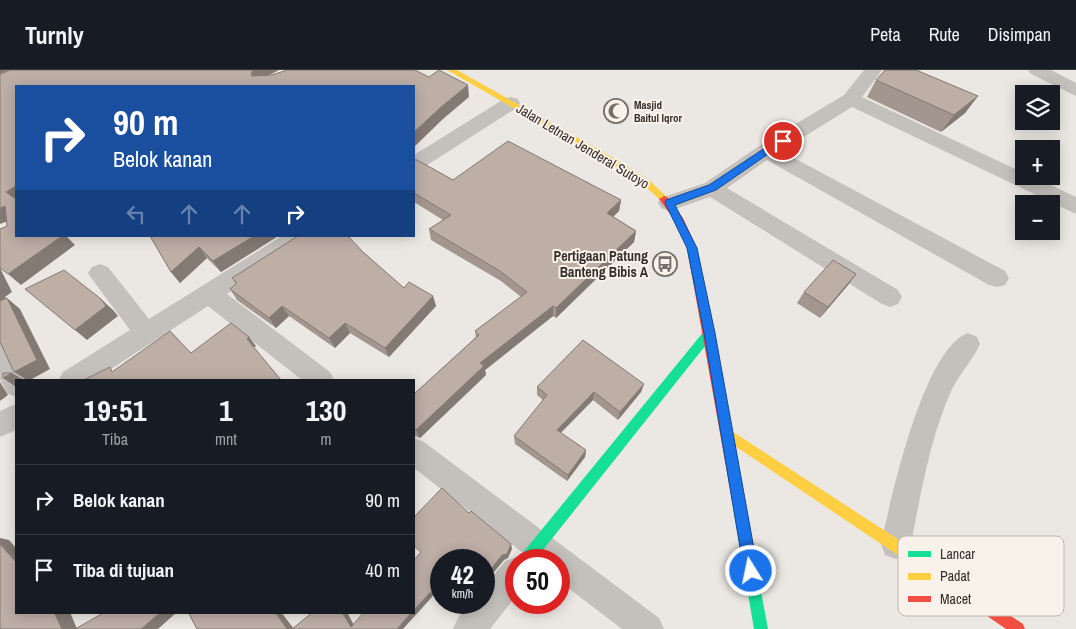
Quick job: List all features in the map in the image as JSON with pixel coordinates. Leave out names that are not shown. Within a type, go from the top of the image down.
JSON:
[{"type":"main road","name":"Jalan Letnan Jenderal Sutoyo","points":[[451,70],[647,182],[669,203],[692,248],[709,333],[761,629]]},
{"type":"main road","points":[[550,549],[709,333]]},
{"type":"main road","points":[[727,434],[896,544]]},
{"type":"main road","points":[[999,616],[1018,629]]},
{"type":"street","points":[[1037,70],[1076,90]]},
{"type":"street","points":[[669,203],[712,188],[766,151],[851,99],[871,71]]},
{"type":"street","points":[[851,99],[1076,206]]},
{"type":"street","points":[[415,163],[511,103]]},
{"type":"street","points":[[766,151],[997,278]]},
{"type":"street","points":[[712,188],[890,297]]},
{"type":"street","points":[[74,379],[298,237]]},
{"type":"street","points":[[100,273],[146,333]]},
{"type":"street","points":[[209,294],[320,379]]},
{"type":"street","points":[[896,544],[914,469],[933,404],[946,378],[968,344]]},
{"type":"street","points":[[0,354],[15,383]]},
{"type":"street","points":[[0,425],[15,417]]},
{"type":"street","points":[[415,452],[534,549]]},
{"type":"street","points":[[570,575],[648,629]]},
{"type":"street","points":[[469,629],[505,585]]},
{"type":"building","points":[[11,70],[253,70],[252,76],[272,75],[287,70],[415,70],[429,77],[439,70],[468,85],[415,131],[415,85],[15,85],[15,187],[6,192],[15,198],[15,237],[61,237],[8,274],[0,268],[0,229],[7,226],[5,206],[0,208],[0,74]]},
{"type":"building","points":[[885,70],[916,70],[978,96],[954,115],[876,80]]},
{"type":"building","points":[[508,141],[621,200],[607,213],[636,231],[556,308],[553,306],[480,363],[484,366],[416,430],[415,393],[479,335],[475,331],[527,292],[500,271],[429,229],[451,215],[415,194],[415,160],[453,180]]},
{"type":"building","points":[[151,237],[252,237],[213,261],[199,247],[171,272]]},
{"type":"building","points":[[296,237],[349,237],[404,288],[409,282],[433,296],[385,348],[345,323],[329,338],[282,306],[269,318],[230,289],[237,283],[232,278]]},
{"type":"building","points":[[833,260],[856,274],[828,307],[804,292]]},
{"type":"building","points":[[64,270],[101,299],[106,306],[75,330],[25,289]]},
{"type":"building","points":[[7,298],[37,360],[14,372],[0,342],[0,301]]},
{"type":"building","points":[[231,323],[249,337],[247,339],[280,379],[86,379],[110,367],[112,372],[170,331],[191,353]]},
{"type":"building","points":[[583,340],[644,384],[620,412],[594,392],[557,430],[586,450],[568,475],[514,436],[547,395],[537,387]]},
{"type":"building","points":[[3,373],[12,373],[3,378]]},
{"type":"building","points":[[442,488],[469,513],[471,511],[511,544],[509,549],[505,549],[505,554],[502,555],[495,564],[495,549],[430,549],[430,593],[415,609],[415,559],[421,552],[415,547],[415,516]]},
{"type":"building","points":[[0,544],[15,561],[15,614],[55,614],[62,629],[0,629]]},
{"type":"building","points":[[101,614],[159,614],[141,629],[75,629]]},
{"type":"building","points":[[189,614],[276,614],[287,629],[197,629]]},
{"type":"building","points":[[311,614],[343,614],[351,627],[362,614],[410,614],[397,629],[292,629]]},
{"type":"traffic: fast","points":[[535,549],[709,333]]},
{"type":"traffic: fast","points":[[737,495],[761,629]]},
{"type":"traffic: slow","points":[[451,70],[614,162],[647,183],[664,199]]},
{"type":"traffic: slow","points":[[727,434],[898,547]]},
{"type":"traffic: jam","points":[[664,199],[680,221],[692,248],[737,495]]},
{"type":"traffic: jam","points":[[999,616],[1018,629]]},
{"type":"place","name":"Masjid Baitul Iqror","points":[[616,111]]},
{"type":"place","name":"Pertigaan Patung Banteng Bibis A","points":[[665,264]]},
{"type":"route","points":[[751,571],[692,248],[680,221],[669,203],[712,188],[783,141]]}]
